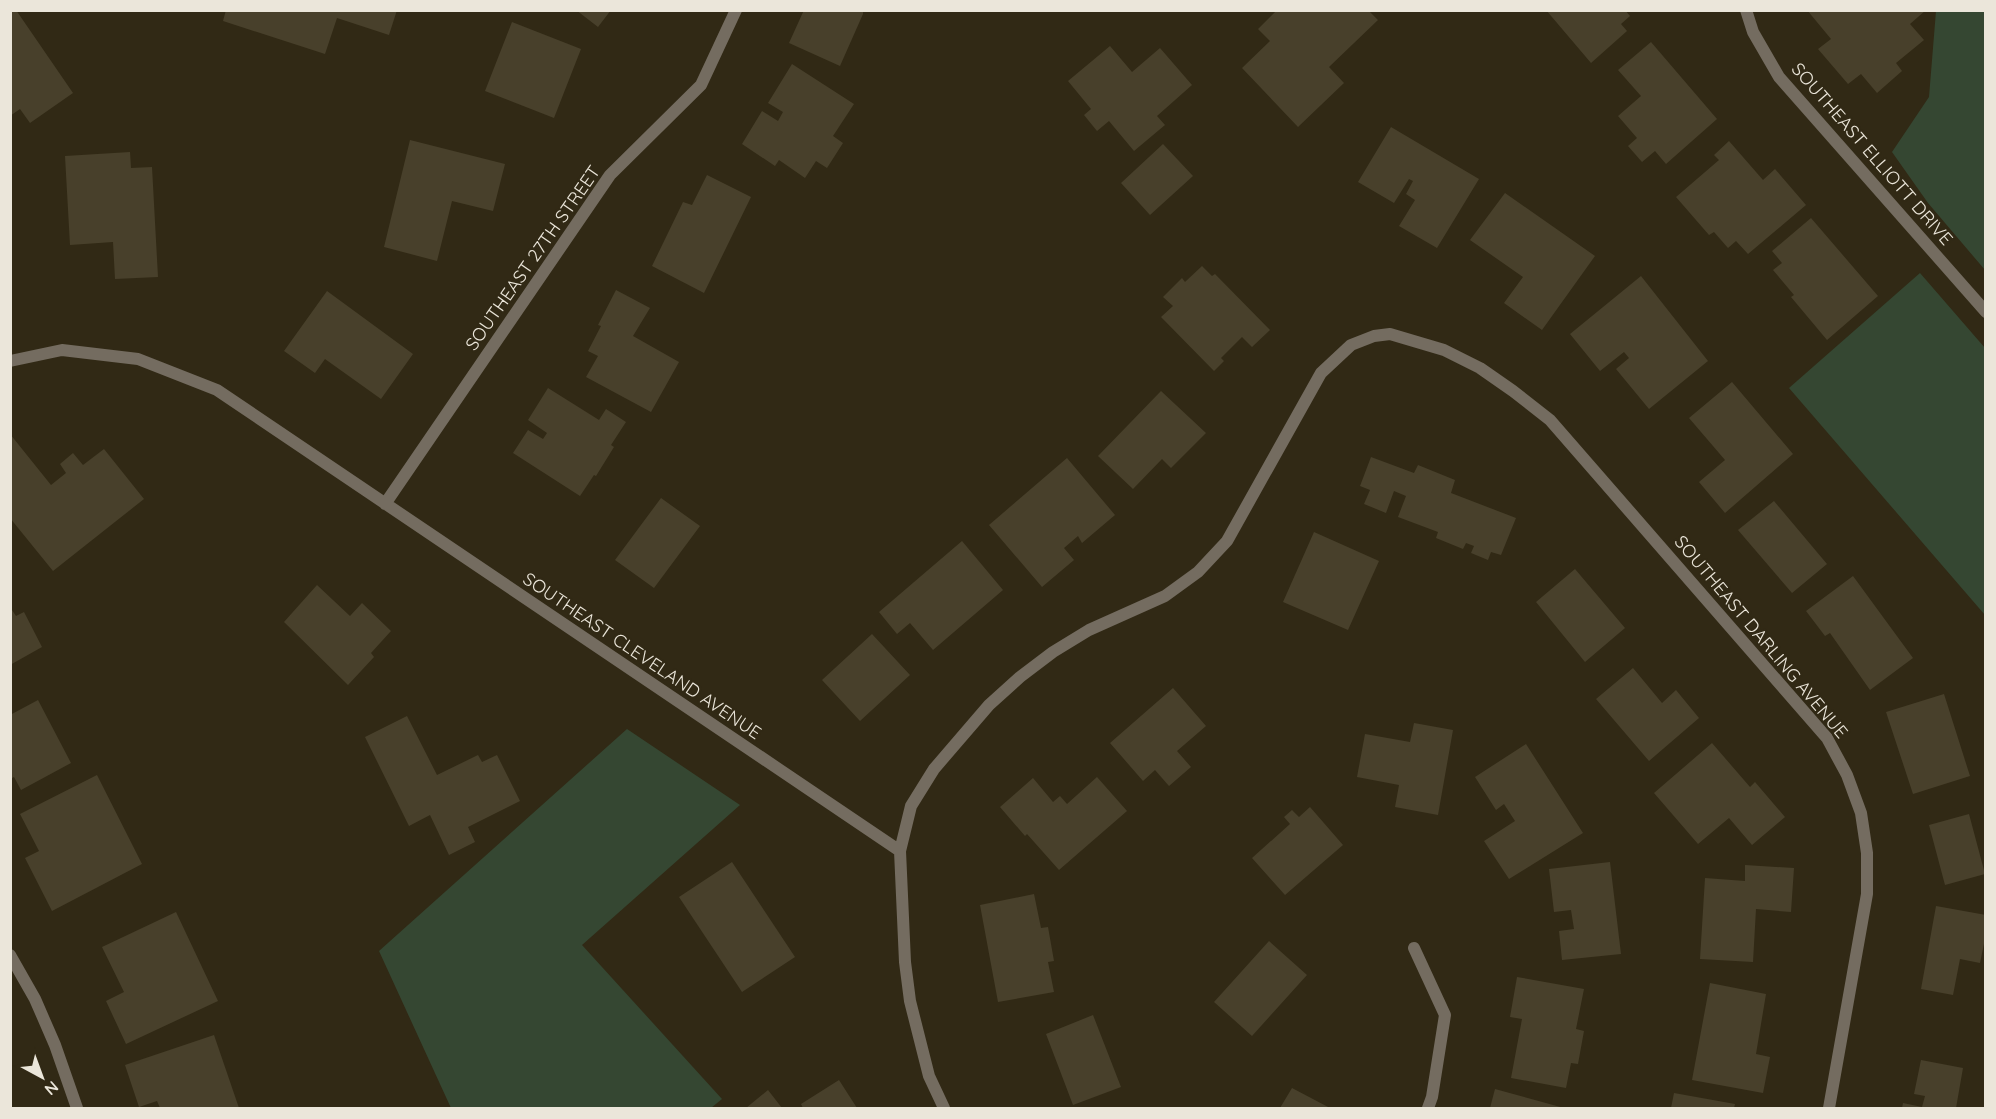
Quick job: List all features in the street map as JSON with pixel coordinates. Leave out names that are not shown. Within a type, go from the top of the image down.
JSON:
[{"type":"street","name":"SOUTHEAST 27TH STREET","points":[[385,504],[610,175],[701,85],[736,10]]},
{"type":"street","name":"SOUTHEAST ELLIOTT DRIVE","points":[[1746,10],[1753,32],[1779,77],[1986,312]]},
{"type":"street","name":"SOUTHEAST DARLING AVENUE","points":[[900,851],[911,806],[934,769],[989,705],[1020,677],[1062,646],[1089,630],[1165,596],[1198,572],[1227,541],[1321,373],[1351,345],[1374,336],[1389,334],[1444,350],[1480,368],[1550,420],[1827,738],[1847,775],[1861,813],[1867,853],[1867,894],[1829,1108]]},
{"type":"street","name":"SOUTHEAST CLEVELAND AVENUE","points":[[10,361],[62,350],[138,359],[216,390],[900,851]]},
{"type":"street","points":[[900,851],[905,962],[910,1001],[929,1076],[944,1108]]},
{"type":"street","points":[[1414,948],[1445,1015],[1432,1097],[1428,1108]]},
{"type":"street","points":[[10,955],[35,999],[55,1045],[77,1108]]},
{"type":"green space","points":[[1936,11],[1985,11],[1985,270],[1928,203],[1892,152],[1929,97]]},
{"type":"green space","points":[[1920,273],[1985,348],[1985,615],[1789,388]]},
{"type":"green space","points":[[627,729],[740,805],[582,945],[722,1099],[711,1108],[451,1108],[379,951]]},
{"type":"building","points":[[10,10],[16,10],[73,93],[30,123],[20,109],[10,116]]},
{"type":"building","points":[[226,10],[397,10],[389,35],[337,18],[325,54],[223,21]]},
{"type":"building","points":[[576,10],[611,10],[598,27]]},
{"type":"building","points":[[804,10],[863,10],[840,66],[789,43]]},
{"type":"building","points":[[1277,10],[1368,10],[1378,20],[1329,67],[1344,83],[1298,127],[1242,68],[1270,41],[1258,29]]},
{"type":"building","points":[[1546,10],[1625,10],[1630,16],[1621,24],[1627,31],[1591,63]]},
{"type":"building","points":[[1807,10],[1926,10],[1910,24],[1924,40],[1896,63],[1902,71],[1877,93],[1861,74],[1848,84],[1818,49],[1831,39]]},
{"type":"building","points":[[512,22],[581,49],[554,118],[485,91]]},
{"type":"building","points":[[1651,42],[1717,119],[1666,164],[1655,151],[1642,162],[1628,146],[1637,138],[1618,116],[1641,96],[1618,70]]},
{"type":"building","points":[[1110,46],[1132,72],[1160,48],[1192,85],[1157,116],[1165,125],[1134,151],[1109,121],[1097,131],[1084,115],[1091,109],[1068,81]]},
{"type":"building","points":[[792,64],[854,104],[833,136],[843,143],[827,168],[816,161],[805,178],[779,160],[775,166],[742,144],[762,111],[778,121],[783,112],[768,103]]},
{"type":"building","points":[[1391,127],[1479,179],[1437,248],[1399,226],[1415,200],[1406,194],[1413,181],[1409,179],[1394,203],[1358,182]]},
{"type":"building","points":[[410,140],[505,164],[493,211],[452,201],[437,261],[384,247]]},
{"type":"building","points":[[1729,141],[1763,180],[1775,169],[1806,205],[1748,254],[1736,241],[1728,248],[1714,232],[1709,235],[1676,197],[1719,160],[1714,155]]},
{"type":"building","points":[[1163,144],[1193,176],[1150,215],[1121,183]]},
{"type":"building","points":[[130,152],[131,168],[152,167],[158,277],[115,279],[113,242],[70,245],[65,156]]},
{"type":"building","points":[[707,175],[751,197],[704,293],[652,266],[683,202],[692,205]]},
{"type":"building","points":[[1505,193],[1595,256],[1542,330],[1504,303],[1523,277],[1470,240]]},
{"type":"building","points":[[1811,218],[1878,296],[1827,340],[1791,297],[1794,295],[1773,270],[1782,263],[1772,251]]},
{"type":"building","points":[[1202,266],[1212,276],[1215,274],[1270,330],[1252,347],[1242,337],[1221,358],[1224,361],[1214,371],[1161,317],[1173,306],[1163,297],[1182,278],[1185,282]]},
{"type":"building","points":[[1641,276],[1708,361],[1649,409],[1616,369],[1629,358],[1624,352],[1600,371],[1570,334]]},
{"type":"building","points":[[616,290],[650,308],[633,336],[679,362],[651,412],[586,377],[598,356],[588,351]]},
{"type":"building","points":[[327,291],[413,354],[381,399],[325,359],[315,373],[284,351]]},
{"type":"building","points":[[1732,382],[1793,454],[1725,513],[1699,482],[1725,460],[1689,418]]},
{"type":"building","points":[[548,388],[599,420],[606,409],[626,422],[611,445],[614,447],[596,476],[594,475],[580,496],[513,453],[528,430],[543,439],[547,433],[528,420]]},
{"type":"building","points":[[1161,391],[1206,433],[1171,468],[1162,459],[1133,489],[1098,456]]},
{"type":"building","points":[[10,434],[51,485],[66,473],[60,464],[73,453],[83,465],[104,449],[144,499],[53,571],[10,518]]},
{"type":"building","points":[[1371,457],[1414,473],[1418,465],[1455,480],[1451,493],[1516,518],[1501,555],[1491,552],[1488,560],[1471,553],[1474,546],[1466,543],[1463,549],[1436,538],[1438,532],[1398,517],[1406,496],[1394,491],[1386,513],[1364,504],[1370,490],[1360,486]]},
{"type":"building","points":[[1067,458],[1115,515],[1082,543],[1078,536],[1064,548],[1074,560],[1042,587],[989,525]]},
{"type":"building","points":[[661,498],[700,526],[654,588],[615,560]]},
{"type":"building","points":[[1774,501],[1827,564],[1792,593],[1738,530]]},
{"type":"building","points":[[1314,532],[1379,561],[1348,630],[1283,602]]},
{"type":"building","points":[[962,541],[1003,590],[933,650],[910,623],[897,634],[879,612]]},
{"type":"building","points":[[1575,569],[1625,628],[1585,662],[1536,602]]},
{"type":"building","points":[[1853,576],[1913,658],[1870,690],[1830,633],[1825,636],[1806,611]]},
{"type":"building","points":[[317,585],[350,616],[362,603],[391,631],[371,653],[374,657],[348,685],[284,622]]},
{"type":"building","points":[[10,607],[16,616],[24,612],[42,647],[10,665]]},
{"type":"building","points":[[872,634],[910,675],[860,721],[822,680]]},
{"type":"building","points":[[1633,668],[1662,703],[1676,690],[1699,718],[1649,761],[1596,699]]},
{"type":"building","points":[[1173,688],[1206,726],[1177,751],[1191,767],[1169,786],[1155,770],[1143,781],[1110,743]]},
{"type":"building","points":[[1944,694],[1970,776],[1913,794],[1886,712]]},
{"type":"building","points":[[38,700],[71,763],[21,790],[14,777],[10,779],[10,715]]},
{"type":"building","points":[[407,716],[437,775],[478,755],[482,762],[497,755],[520,801],[468,827],[475,842],[449,855],[430,815],[409,826],[365,737]]},
{"type":"building","points":[[1414,723],[1453,730],[1438,815],[1395,807],[1399,785],[1357,777],[1365,734],[1410,742]]},
{"type":"building","points":[[1712,743],[1750,787],[1755,782],[1785,817],[1752,845],[1729,818],[1698,844],[1654,793]]},
{"type":"building","points":[[1526,744],[1583,833],[1509,879],[1484,841],[1515,821],[1504,804],[1496,810],[1475,777]]},
{"type":"building","points":[[97,775],[142,864],[52,911],[25,858],[39,851],[20,814]]},
{"type":"building","points":[[1097,777],[1127,811],[1059,870],[1000,807],[1033,778],[1053,802],[1060,796],[1067,804]]},
{"type":"building","points":[[1310,807],[1343,845],[1285,895],[1252,858],[1290,824],[1284,817],[1292,810],[1299,817]]},
{"type":"building","points":[[1969,814],[1985,874],[1945,885],[1929,825]]},
{"type":"building","points":[[732,862],[795,957],[742,992],[679,897]]},
{"type":"building","points":[[1610,862],[1621,954],[1562,960],[1559,931],[1574,929],[1571,910],[1554,912],[1549,869]]},
{"type":"building","points":[[1745,865],[1794,868],[1791,912],[1756,909],[1753,962],[1700,959],[1705,878],[1745,881]]},
{"type":"building","points":[[1034,894],[1041,928],[1048,927],[1054,961],[1048,962],[1054,992],[998,1002],[980,905]]},
{"type":"building","points":[[1936,906],[1986,915],[1986,934],[1980,963],[1960,959],[1953,995],[1921,989]]},
{"type":"building","points":[[176,912],[218,1001],[126,1044],[106,1001],[124,992],[102,947]]},
{"type":"building","points":[[1269,941],[1307,975],[1252,1036],[1214,1002]]},
{"type":"building","points":[[1517,977],[1584,989],[1576,1029],[1584,1031],[1578,1064],[1571,1063],[1566,1088],[1511,1078],[1522,1019],[1510,1017]]},
{"type":"building","points":[[1710,983],[1766,994],[1756,1054],[1770,1057],[1763,1093],[1692,1080]]},
{"type":"building","points":[[1093,1015],[1121,1087],[1073,1105],[1046,1034]]},
{"type":"building","points":[[214,1035],[239,1108],[160,1108],[157,1101],[139,1107],[125,1065]]},
{"type":"building","points":[[1921,1060],[1963,1068],[1956,1108],[1902,1108],[1903,1103],[1922,1107],[1925,1096],[1914,1094]]},
{"type":"building","points":[[839,1080],[857,1108],[803,1108],[801,1104]]},
{"type":"building","points":[[1292,1088],[1330,1108],[1280,1108]]},
{"type":"building","points":[[1495,1089],[1564,1108],[1490,1108]]},
{"type":"building","points":[[768,1090],[782,1108],[746,1108]]},
{"type":"building","points":[[1674,1093],[1735,1104],[1734,1108],[1671,1108]]}]
